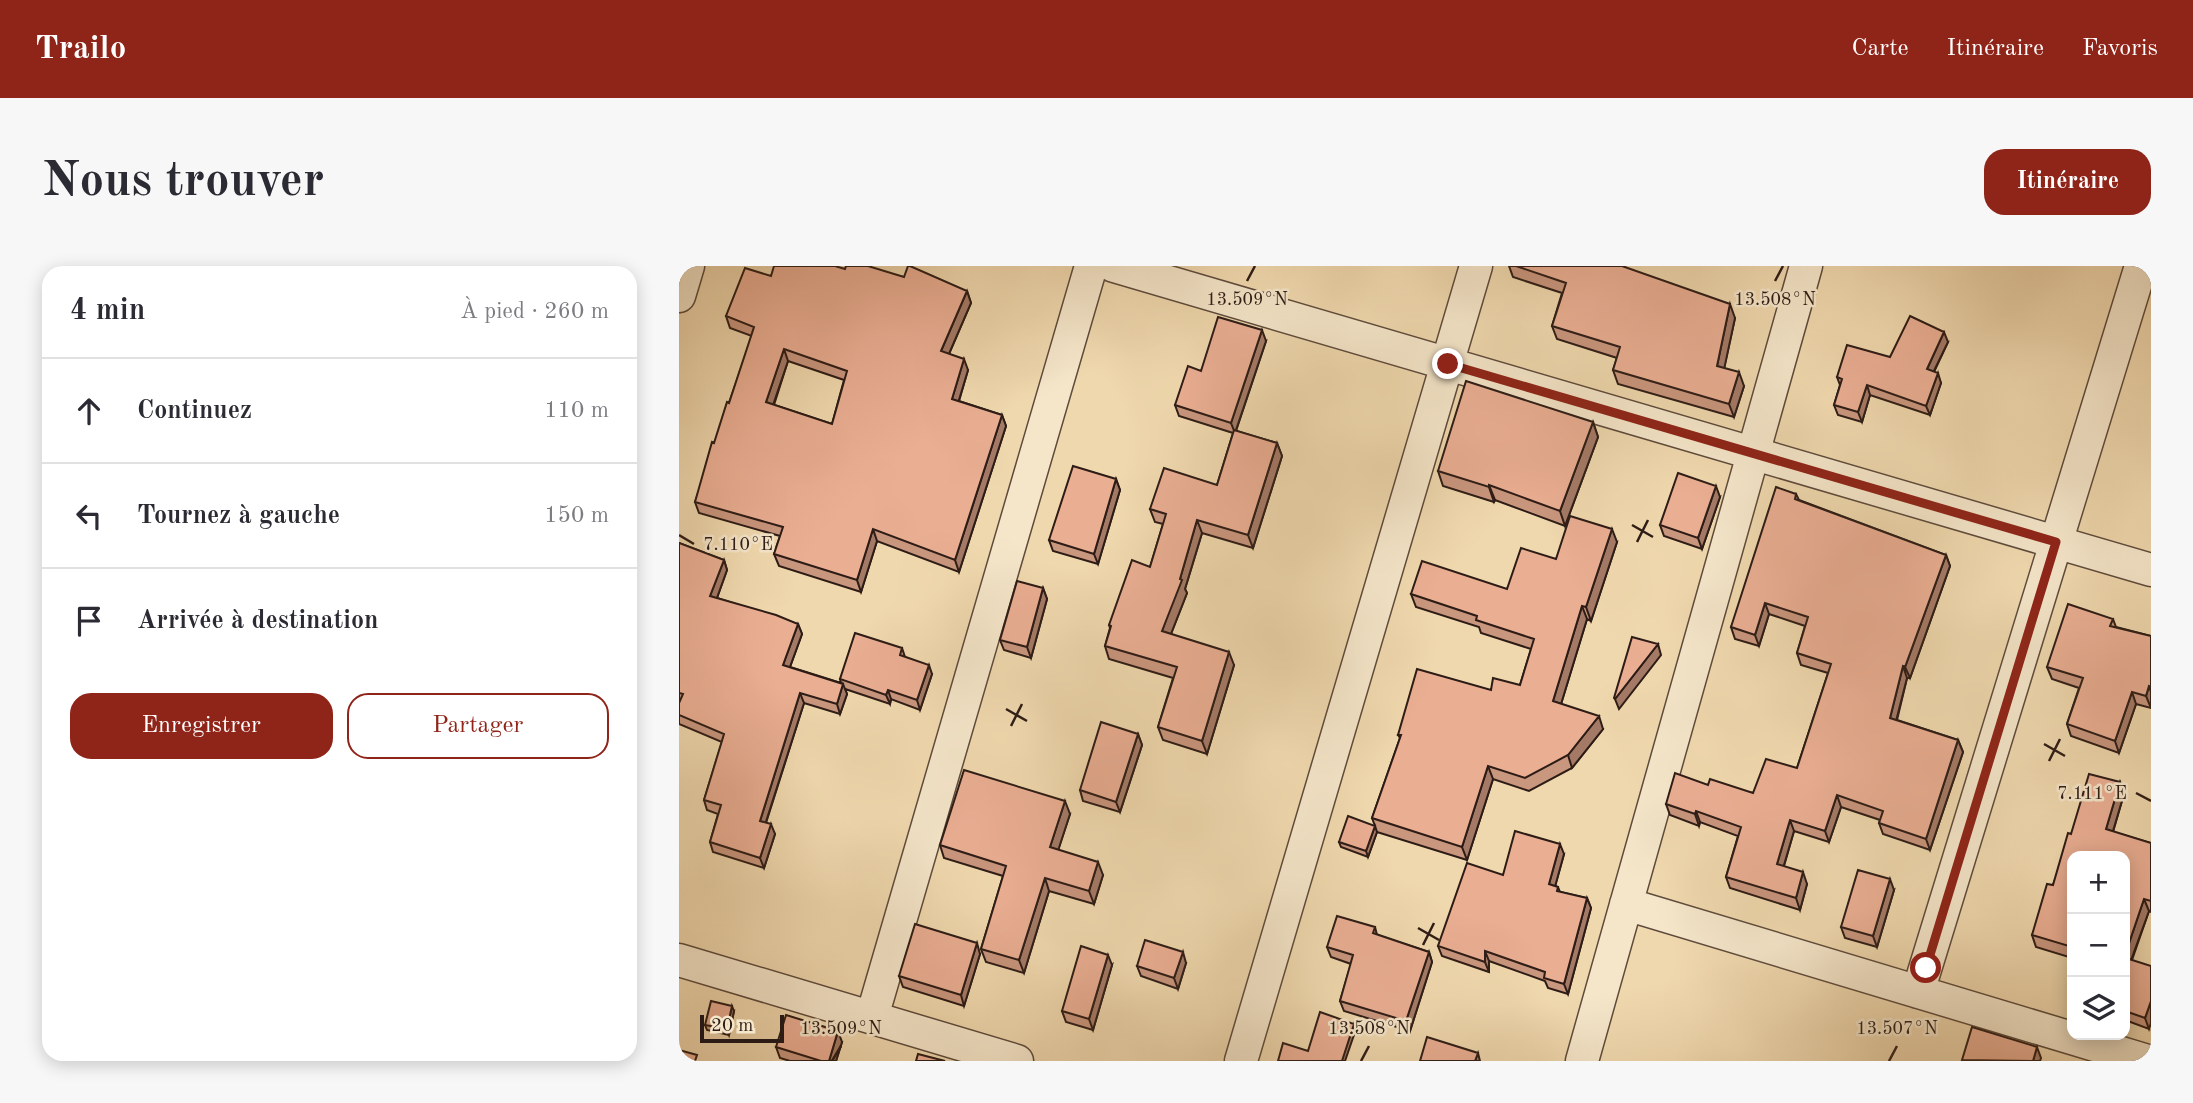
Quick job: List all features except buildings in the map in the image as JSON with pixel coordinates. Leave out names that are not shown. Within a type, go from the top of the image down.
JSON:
[{"type":"street","points":[[679,296],[688,266]]},
{"type":"street","points":[[872,1017],[1091,266]]},
{"type":"street","points":[[1114,266],[2151,570]]},
{"type":"street","points":[[1241,1061],[1476,266]]},
{"type":"street","points":[[1582,1061],[1806,266]]},
{"type":"street","points":[[1918,992],[2141,266]]},
{"type":"street","points":[[1626,904],[2148,1061]]},
{"type":"street","points":[[679,960],[1017,1061]]},
{"type":"route","points":[[1448,364],[2056,542],[1926,968]]}]
